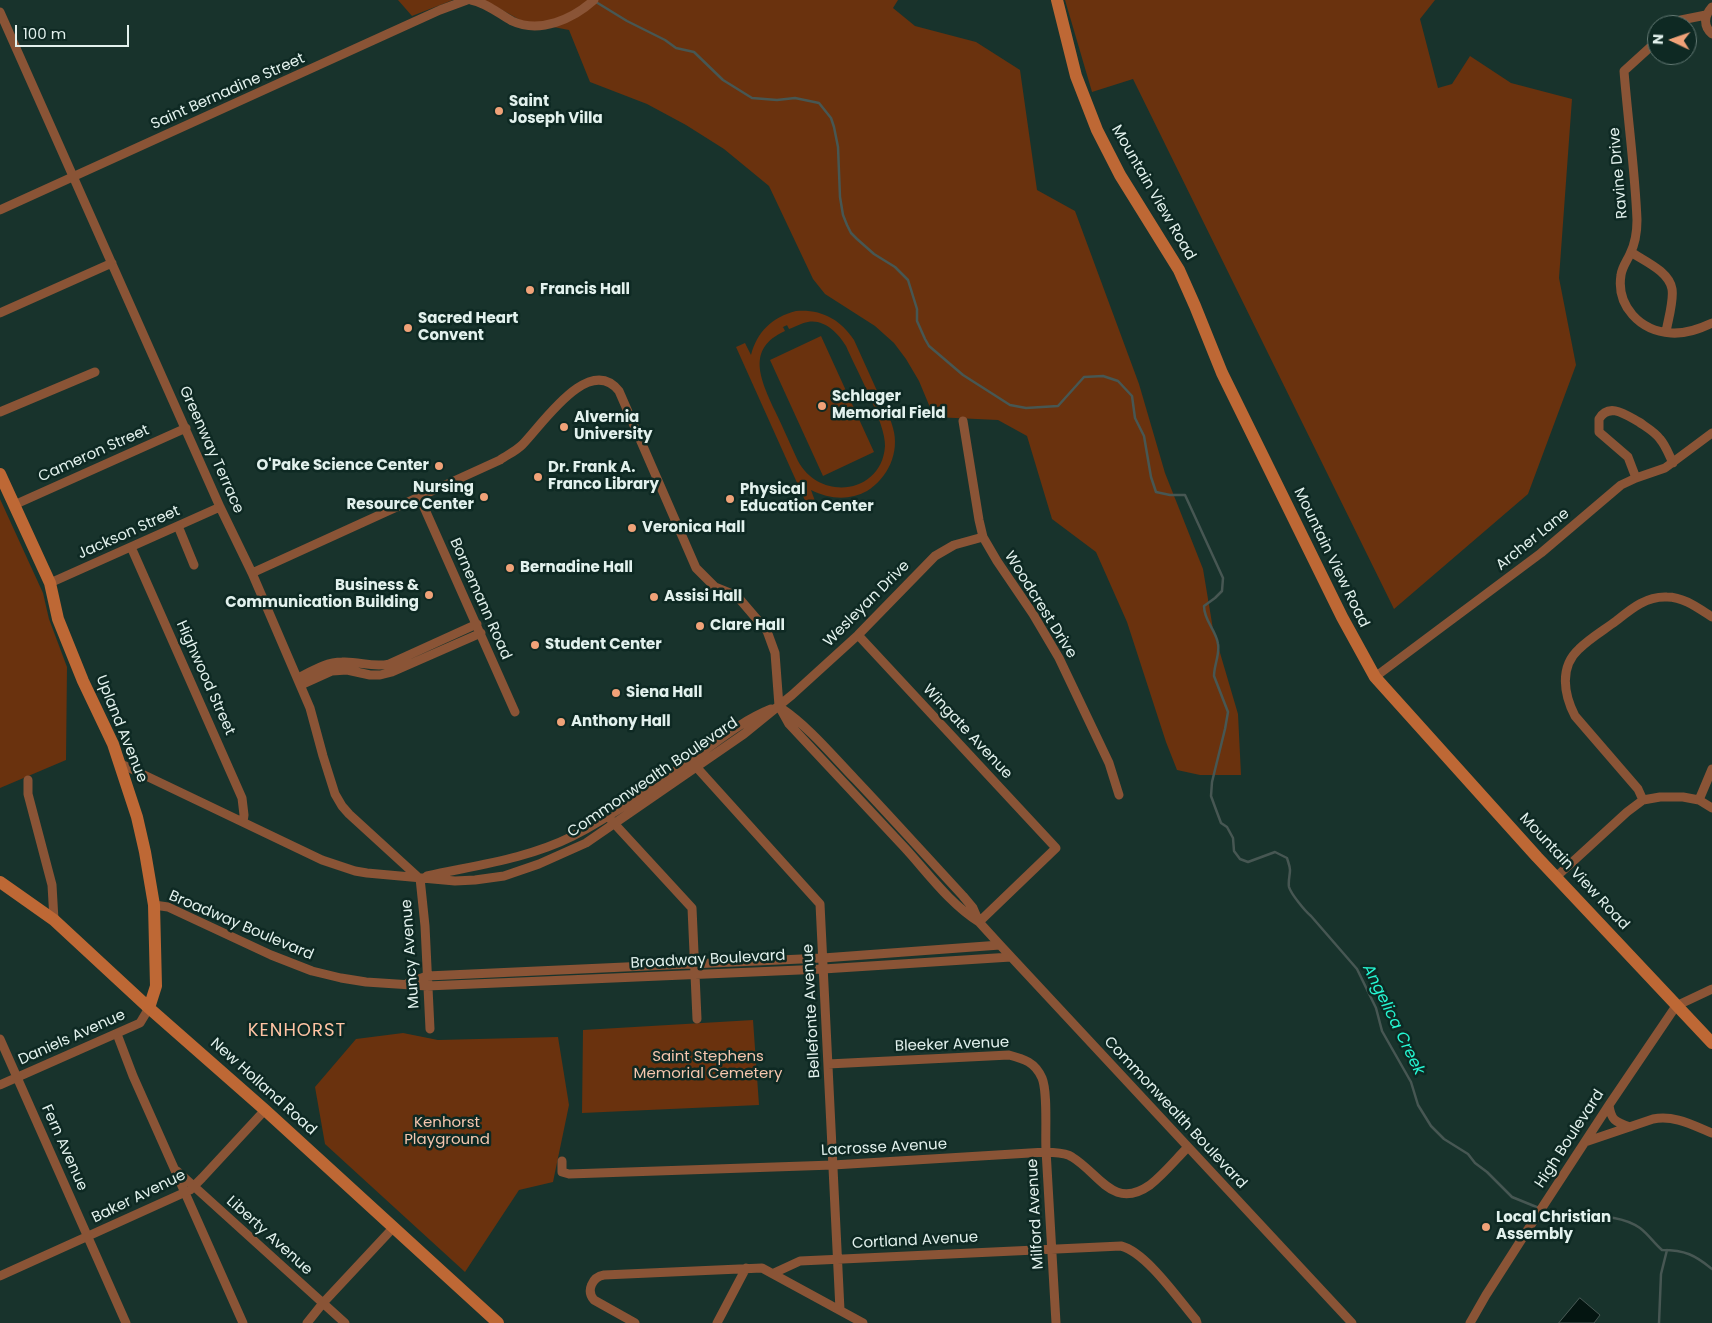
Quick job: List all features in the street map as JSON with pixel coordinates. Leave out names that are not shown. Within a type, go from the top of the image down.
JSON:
[{"type":"street","name":"Saint Bernadine Street","points":[[0,210],[440,10],[467,0]]},
{"type":"street","points":[[471,0],[478,1],[514,22],[532,26],[551,24],[569,18],[591,2]]},
{"type":"street","name":"Mountain View Road","points":[[1057,0],[1076,76],[1097,130],[1120,175],[1179,270],[1222,373],[1345,623],[1375,677],[1419,728],[1556,877],[1712,1043]]},
{"type":"street","points":[[1712,7],[1706,15],[1706,26],[1712,34]]},
{"type":"street","name":"Greenway Terrace","points":[[0,12],[220,507],[252,573],[299,682],[310,708],[335,794],[342,806],[420,878]]},
{"type":"street","points":[[1697,17],[1706,15]]},
{"type":"street","name":"Ravine Drive","points":[[1647,50],[1624,72],[1637,222],[1631,252],[1621,273],[1620,287],[1627,310],[1651,329],[1666,332],[1686,332],[1712,323]]},
{"type":"street","points":[[1631,252],[1659,271],[1672,286],[1666,332]]},
{"type":"street","points":[[0,313],[112,263]]},
{"type":"street","points":[[0,412],[95,372]]},
{"type":"street","points":[[252,573],[500,460],[521,446],[549,412],[587,381],[602,379],[610,382],[619,391],[696,568],[716,587],[738,596],[767,631],[775,653],[779,706]]},
{"type":"street","points":[[1636,478],[1628,457],[1599,432],[1599,419],[1604,412],[1620,411],[1652,432],[1662,441],[1673,463]]},
{"type":"street","name":"Woodcrest Drive","points":[[963,421],[983,537],[1038,621],[1059,658],[1109,763],[1119,795]]},
{"type":"street","name":"Cameron Street","points":[[14,505],[186,428]]},
{"type":"street","name":"Archer Lane","points":[[1375,677],[1541,554],[1621,485],[1656,472],[1673,463],[1712,433]]},
{"type":"street","name":"Upland Avenue","points":[[0,474],[50,583],[58,619],[120,763],[137,818],[154,905],[156,986],[149,1008]]},
{"type":"street","name":"Bornemann Road","points":[[419,496],[514,712]]},
{"type":"street","name":"Jackson Street","points":[[50,583],[220,507]]},
{"type":"street","points":[[178,526],[194,565]]},
{"type":"street","name":"Wesleyan Drive","points":[[779,706],[858,636],[935,556],[954,545],[983,537]]},
{"type":"street","name":"Highwood Street","points":[[131,547],[242,798],[243,822]]},
{"type":"street","points":[[1643,800],[1638,789],[1575,716],[1565,691],[1568,667],[1577,650],[1635,607],[1648,600],[1660,597],[1676,598],[1686,601],[1712,617]]},
{"type":"street","points":[[299,682],[332,671],[347,670],[370,675],[392,672],[479,629]]},
{"type":"street","name":"Wingate Avenue","points":[[858,636],[1056,848],[980,922]]},
{"type":"street","name":"Commonwealth Boulevard","points":[[120,763],[322,860],[346,868],[367,873],[420,878],[454,881],[475,880],[504,876],[539,864],[586,843],[694,764],[728,732],[756,715],[779,706],[799,720],[888,813],[964,896],[980,922],[1000,945],[1352,1323]]},
{"type":"street","name":"Commonwealth Boulevard","points":[[420,878],[523,856],[566,839],[694,764]]},
{"type":"street","name":"Bellefonte Avenue","points":[[694,764],[820,904],[840,1310]]},
{"type":"street","points":[[1699,800],[1712,768]]},
{"type":"street","points":[[28,780],[28,794],[52,885],[54,920]]},
{"type":"street","points":[[1556,877],[1627,812],[1643,800],[1660,797],[1699,800],[1712,808]]},
{"type":"street","points":[[607,816],[692,908],[697,1018]]},
{"type":"street","name":"Muncy Avenue","points":[[420,878],[425,926],[430,1029]]},
{"type":"street","name":"New Holland Road","points":[[0,882],[54,920],[498,1323]]},
{"type":"street","name":"Broadway Boulevard","points":[[154,905],[168,907],[271,955],[312,971],[366,982],[406,983],[427,986],[823,969],[1011,957]]},
{"type":"street","name":"Broadway Boulevard","points":[[406,983],[427,976],[823,958],[1000,945]]},
{"type":"street","name":"High Boulevard","points":[[1470,1323],[1534,1220],[1676,1006],[1712,988]]},
{"type":"street","name":"Daniels Avenue","points":[[0,1085],[140,1023],[149,1008]]},
{"type":"street","points":[[117,1034],[133,1076],[243,1323]]},
{"type":"street","name":"Fern Avenue","points":[[0,1039],[126,1323]]},
{"type":"street","name":"Bleeker Avenue","points":[[828,1064],[1008,1055],[1029,1061],[1036,1068],[1045,1088],[1045,1103]]},
{"type":"street","name":"Milford Avenue","points":[[1045,1103],[1056,1323]]},
{"type":"street","points":[[1609,1105],[1611,1116],[1630,1127]]},
{"type":"street","name":"Baker Avenue","points":[[0,1276],[195,1186],[265,1110]]},
{"type":"street","points":[[1585,1142],[1653,1119],[1666,1117],[1682,1120],[1712,1133]]},
{"type":"street","name":"Lacrosse Avenue","points":[[562,1161],[562,1172],[568,1174],[833,1165],[1046,1152],[1062,1153],[1070,1156],[1083,1165],[1108,1190],[1128,1194],[1149,1185],[1188,1147]]},
{"type":"street","name":"Liberty Avenue","points":[[175,1169],[345,1323]]},
{"type":"street","points":[[308,1323],[323,1303],[393,1228]]},
{"type":"street","name":"Cortland Avenue","points":[[774,1273],[800,1261],[1116,1245],[1131,1249],[1148,1264],[1197,1323]]},
{"type":"street","points":[[717,1323],[746,1268]]},
{"type":"street","points":[[635,1323],[598,1304],[590,1295],[590,1289],[596,1279],[604,1276],[762,1268],[863,1323]]},
{"type":"green space","points":[[398,0],[453,0],[412,16]]},
{"type":"green space","points":[[484,0],[898,0],[893,8],[915,26],[976,42],[1020,70],[1037,190],[1075,211],[1139,384],[1165,473],[1203,569],[1213,629],[1238,714],[1241,775],[1200,775],[1177,770],[1127,622],[1096,552],[1052,519],[1027,436],[998,420],[934,417],[919,381],[894,343],[875,326],[825,294],[813,279],[769,186],[724,149],[686,125],[647,104],[590,82],[569,30],[522,21]]},
{"type":"green space","points":[[1065,0],[1435,0],[1420,19],[1438,88],[1452,84],[1470,56],[1511,83],[1572,99],[1559,278],[1576,365],[1528,494],[1394,609],[1133,79],[1092,92]]},
{"type":"green space","points":[[796,311],[822,314],[843,326],[854,340],[890,419],[895,437],[891,464],[881,479],[867,491],[839,498],[811,490],[815,501],[807,505],[736,347],[745,343],[751,355],[757,339],[773,321]],"holes":[[[814,322],[825,325],[835,332],[846,346],[870,396],[881,424],[885,446],[881,462],[873,474],[862,483],[849,487],[834,487],[820,483],[808,474],[798,461],[765,388],[760,366],[761,356],[765,347],[773,338],[785,331],[783,327],[787,325],[789,329]]]},
{"type":"green space","name":"Schlager Memorial Field","points":[[821,336],[874,452],[823,476],[770,360]]},
{"type":"green space","points":[[0,499],[43,593],[49,619],[67,667],[66,760],[0,788]]},
{"type":"green space","name":"Saint Stephens Memorial Cemetery","points":[[753,1020],[759,1105],[582,1113],[583,1030]]},
{"type":"green space","name":"Kenhorst Playground","points":[[403,1033],[438,1040],[558,1037],[569,1105],[553,1182],[519,1190],[465,1272],[325,1144],[315,1087],[356,1039]]},
{"type":"shaded area","points":[[1580,1298],[1600,1315],[1594,1323],[1559,1323]]},
{"type":"waterway","name":"Angelica Creek","points":[[596,2],[676,48],[694,52],[723,80],[752,98],[777,100],[795,98],[819,103],[831,118],[834,127],[838,147],[840,197],[843,215],[851,233],[874,254],[895,267],[908,280],[917,309],[917,321],[929,346],[963,375],[1010,405],[1026,408],[1058,406],[1084,377],[1103,376],[1118,381],[1132,396],[1135,418],[1144,436],[1151,477],[1156,492],[1170,495],[1185,495],[1223,578],[1222,591],[1204,606],[1206,616],[1218,644],[1214,676],[1228,712],[1212,782],[1211,796],[1221,823],[1227,827],[1233,838],[1234,851],[1240,859],[1248,862],[1275,852],[1287,858],[1290,868],[1290,890],[1357,969],[1376,1008],[1382,1031],[1411,1082],[1418,1105],[1431,1126],[1444,1139],[1468,1154],[1475,1163],[1512,1197],[1539,1208]]},
{"type":"waterway","name":"Angelica Creek","points":[[1544,1210],[1568,1215],[1605,1217],[1629,1222],[1643,1230],[1662,1250],[1689,1254],[1712,1269]]},
{"type":"waterway","points":[[1659,1323],[1661,1274],[1667,1250]]},
{"type":"place","name":"Saint Joseph Villa","points":[[499,111]]},
{"type":"place","name":"Francis Hall","points":[[530,290]]},
{"type":"place","name":"Sacred Heart Convent","points":[[408,328]]},
{"type":"place","name":"Schlager Memorial Field","points":[[822,406]]},
{"type":"place","name":"Alvernia University","points":[[564,427]]},
{"type":"place","name":"O'Pake Science Center","points":[[439,466]]},
{"type":"place","name":"Dr. Frank A. Franco Library","points":[[538,477]]},
{"type":"place","name":"Nursing Resource Center","points":[[484,497]]},
{"type":"place","name":"Physical Education Center","points":[[730,499]]},
{"type":"place","name":"Veronica Hall","points":[[632,528]]},
{"type":"place","name":"Bernadine Hall","points":[[510,568]]},
{"type":"place","name":"Business & Communication Building","points":[[429,595]]},
{"type":"place","name":"Assisi Hall","points":[[654,597]]},
{"type":"place","name":"Clare Hall","points":[[700,626]]},
{"type":"place","name":"Student Center","points":[[535,645]]},
{"type":"place","name":"Siena Hall","points":[[616,693]]},
{"type":"place","name":"Anthony Hall","points":[[561,722]]},
{"type":"place","name":"Local Christian Assembly","points":[[1486,1227]]},
{"type":"district","name":"KENHORST","points":[[297,1031]]}]
